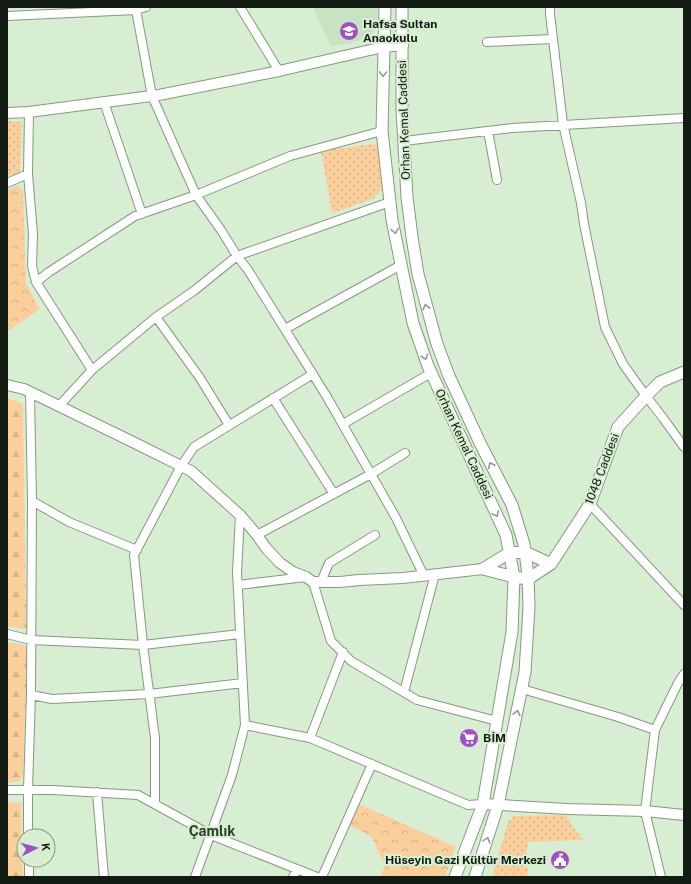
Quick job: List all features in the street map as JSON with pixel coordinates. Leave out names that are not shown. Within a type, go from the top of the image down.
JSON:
[{"type":"main road","name":"Orhan Kemal Caddesi","points":[[385,7],[382,131],[392,220],[413,323],[431,373],[506,535],[517,553],[521,578],[529,607],[525,672],[522,689],[498,805],[475,877]]},
{"type":"main road","name":"Orhan Kemal Caddesi","points":[[402,7],[402,110],[407,197],[418,274],[437,344],[449,376],[481,445],[512,505],[524,544],[517,553],[521,578],[483,804],[455,877]]},
{"type":"main road","name":"1048 Caddesi","points":[[521,578],[551,564],[590,504],[618,427],[660,382],[684,372]]},
{"type":"main road","points":[[483,569],[517,553],[551,564]]},
{"type":"main road","points":[[483,569],[521,578]]},
{"type":"street","points":[[7,16],[68,10],[136,10],[146,7]]},
{"type":"street","points":[[240,7],[279,71]]},
{"type":"street","points":[[550,7],[563,124],[581,203],[605,327],[623,364],[684,447]]},
{"type":"street","points":[[136,10],[152,96],[196,194],[248,270],[343,424],[396,518],[424,576]]},
{"type":"street","points":[[487,42],[553,39]]},
{"type":"street","points":[[7,113],[29,112],[152,96],[279,71],[383,47],[402,45]]},
{"type":"street","points":[[104,102],[142,214]]},
{"type":"street","points":[[29,112],[28,174],[33,234],[32,266],[36,282],[92,370]]},
{"type":"street","points":[[404,141],[563,124],[684,118]]},
{"type":"street","points":[[36,282],[135,216],[196,194],[290,156],[382,131]]},
{"type":"street","points":[[488,131],[497,180]]},
{"type":"street","points":[[7,182],[28,174]]},
{"type":"street","points":[[59,406],[92,370],[156,318],[195,290],[237,256],[390,202]]},
{"type":"street","points":[[285,329],[401,265]]},
{"type":"street","points":[[156,318],[200,378],[229,425]]},
{"type":"street","points":[[343,424],[431,373]]},
{"type":"street","points":[[155,804],[155,738],[142,645],[134,555],[181,466],[194,447],[313,374]]},
{"type":"street","points":[[7,385],[24,389],[191,471],[240,515],[280,563],[292,572],[313,580]]},
{"type":"street","points":[[28,828],[31,695],[32,501],[30,392]]},
{"type":"street","points":[[273,398],[334,494]]},
{"type":"street","points":[[257,535],[371,474],[405,453]]},
{"type":"street","points":[[32,501],[70,522],[137,550]]},
{"type":"street","points":[[590,504],[684,605]]},
{"type":"street","points":[[195,877],[232,775],[245,725],[237,572],[240,515]]},
{"type":"street","points":[[313,580],[329,563],[375,535]]},
{"type":"street","points":[[238,585],[313,580],[340,582],[424,576],[483,569]]},
{"type":"street","points":[[404,692],[435,574]]},
{"type":"street","points":[[313,580],[331,641],[351,661],[417,700],[497,721]]},
{"type":"street","points":[[7,634],[31,640],[142,645],[240,634]]},
{"type":"street","points":[[310,738],[343,652]]},
{"type":"street","points":[[664,876],[645,811],[655,730],[678,682],[684,674]]},
{"type":"street","points":[[31,695],[52,699],[149,694],[242,682]]},
{"type":"street","points":[[522,689],[618,717],[655,730]]},
{"type":"street","points":[[245,725],[310,738],[468,805],[483,804],[567,809],[645,811],[684,815]]},
{"type":"street","points":[[322,877],[372,764]]},
{"type":"street","points":[[7,790],[53,790],[138,795],[211,834],[317,877]]},
{"type":"street","points":[[97,792],[104,877]]},
{"type":"street","points":[[293,877],[297,869]]},
{"type":"shaded area","name":"Hafsa Sultan Anaokulu","points":[[313,7],[378,7],[377,25],[370,38],[331,46]]},
{"type":"green space","points":[[7,121],[22,122],[20,173],[7,176]]},
{"type":"green space","points":[[373,144],[379,147],[382,189],[373,199],[332,213],[321,151]]},
{"type":"green space","points":[[17,186],[23,190],[26,284],[40,309],[7,332],[7,190]]},
{"type":"green space","points":[[7,398],[23,404],[26,629],[7,626]]},
{"type":"green space","points":[[7,642],[24,645],[27,652],[23,775],[20,781],[7,783]]},
{"type":"green space","points":[[7,802],[21,803],[22,828],[16,828],[16,868],[23,868],[23,877],[7,877]]},
{"type":"green space","points":[[359,804],[456,847],[445,877],[380,877],[385,866],[371,836],[349,825]]},
{"type":"green space","points":[[565,815],[583,840],[528,842],[525,864],[528,869],[528,877],[492,877],[508,822],[514,816]]},
{"type":"place","name":"Hafsa Sultan Anaokulu","points":[[349,31]]},
{"type":"place","name":"BİM","points":[[469,738]]},
{"type":"place","name":"Hüseyin Gazi Kültür Merkezi","points":[[560,860]]},
{"type":"district","name":"Çamlık","points":[[212,831]]}]
